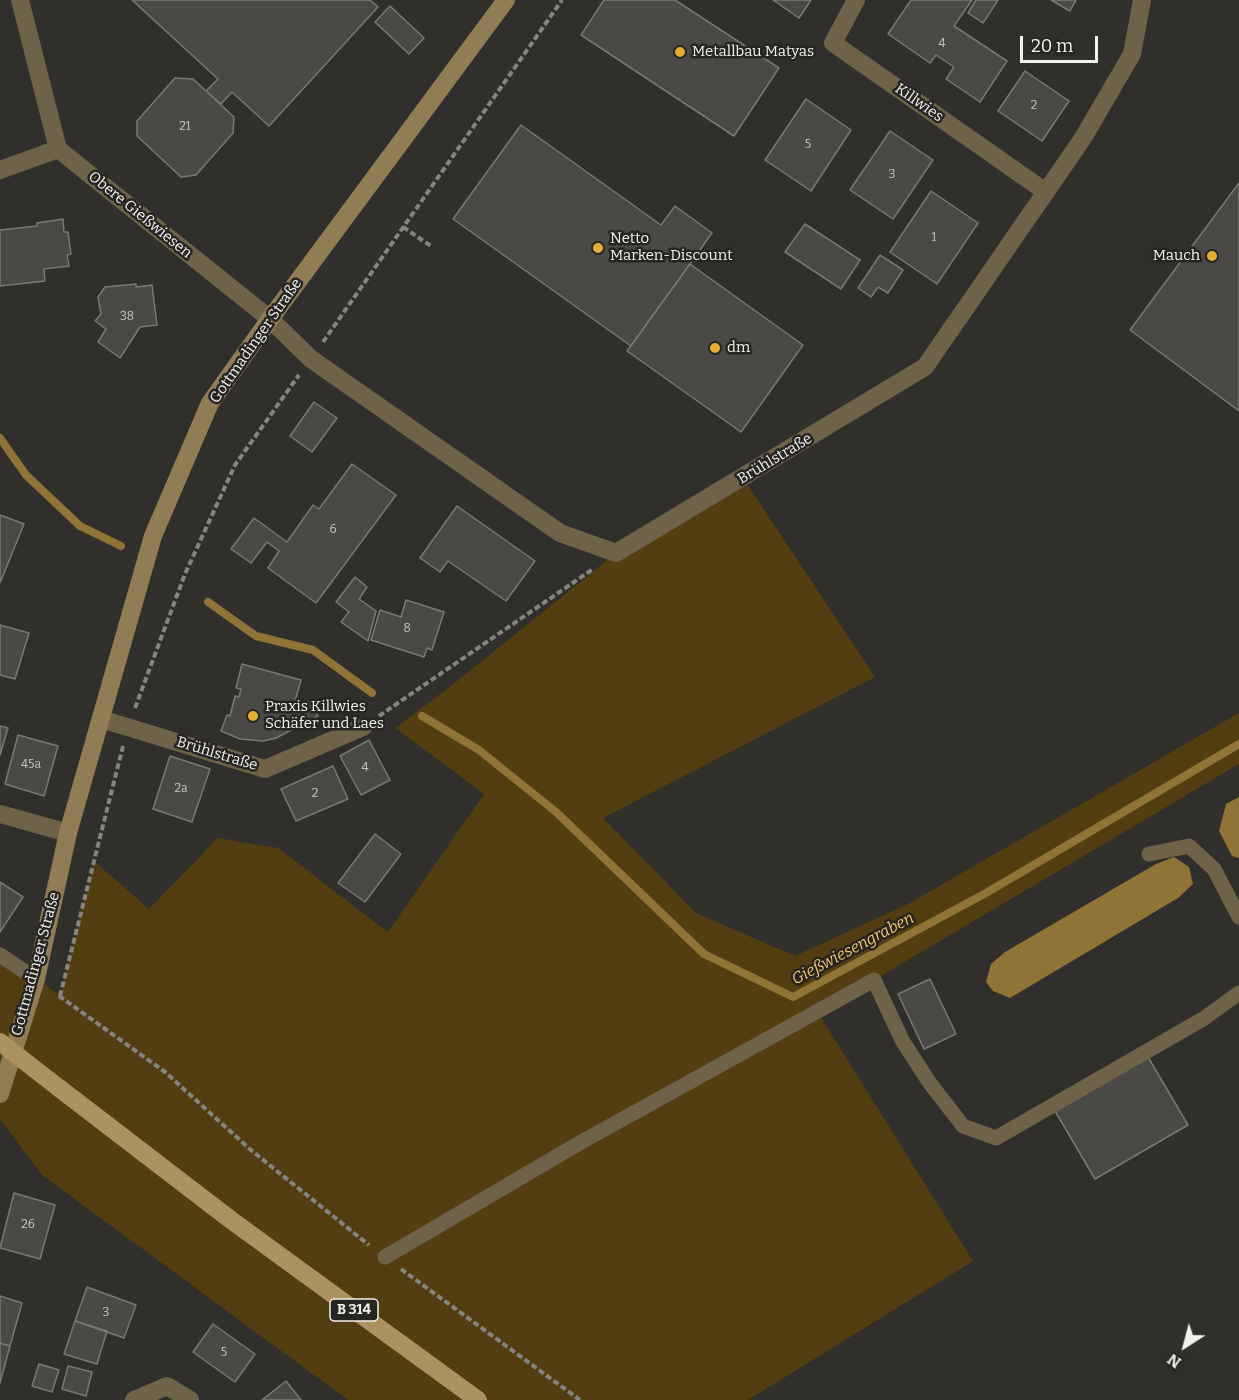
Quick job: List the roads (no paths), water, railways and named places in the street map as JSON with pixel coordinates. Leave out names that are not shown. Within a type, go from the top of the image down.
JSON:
[{"type":"main road","name":"Gottmadinger Straße","points":[[0,1094],[36,979],[68,833],[153,536],[210,403],[506,0]]},
{"type":"main road","name":"B 314","points":[[0,1042],[231,1220],[478,1400]]},
{"type":"street","points":[[0,170],[58,150],[20,0]]},
{"type":"street","name":"Killwies","points":[[856,0],[833,43],[1046,192]]},
{"type":"street","name":"Brühlstraße","points":[[270,319],[311,359],[560,533],[616,553],[925,367],[1083,138],[1132,54],[1142,0]]},
{"type":"street","name":"Obere Gießwiesen","points":[[58,150],[270,319]]},
{"type":"street","name":"Brühlstraße","points":[[101,719],[265,769],[363,727]]},
{"type":"street","points":[[0,814],[68,833]]},
{"type":"street","points":[[134,1400],[167,1386],[190,1400]]},
{"type":"lane","points":[[1149,854],[1189,846],[1214,869],[1239,917]]},
{"type":"lane","points":[[0,955],[36,979]]},
{"type":"lane","points":[[385,1257],[583,1141],[874,980],[902,1040],[929,1082],[963,1126],[996,1138],[1203,1019],[1239,993]]},
{"type":"waterway","name":"Gießwiesengraben","points":[[0,438],[26,475],[80,526],[121,546]]},
{"type":"waterway","name":"Gießwiesengraben","points":[[208,602],[256,636],[313,650],[372,693]]},
{"type":"waterway","name":"Gießwiesengraben","points":[[422,716],[479,750],[556,812],[704,954],[793,997],[986,893],[1239,744]]},
{"type":"place","name":"Metallbau Matyas","points":[[680,52]]},
{"type":"place","name":"Netto Marken-Discount","points":[[598,248]]},
{"type":"place","name":"Mauch","points":[[1212,256]]},
{"type":"place","name":"dm","points":[[715,348]]},
{"type":"place","name":"Praxis Killwies Schäfer und Laes","points":[[253,716]]}]
